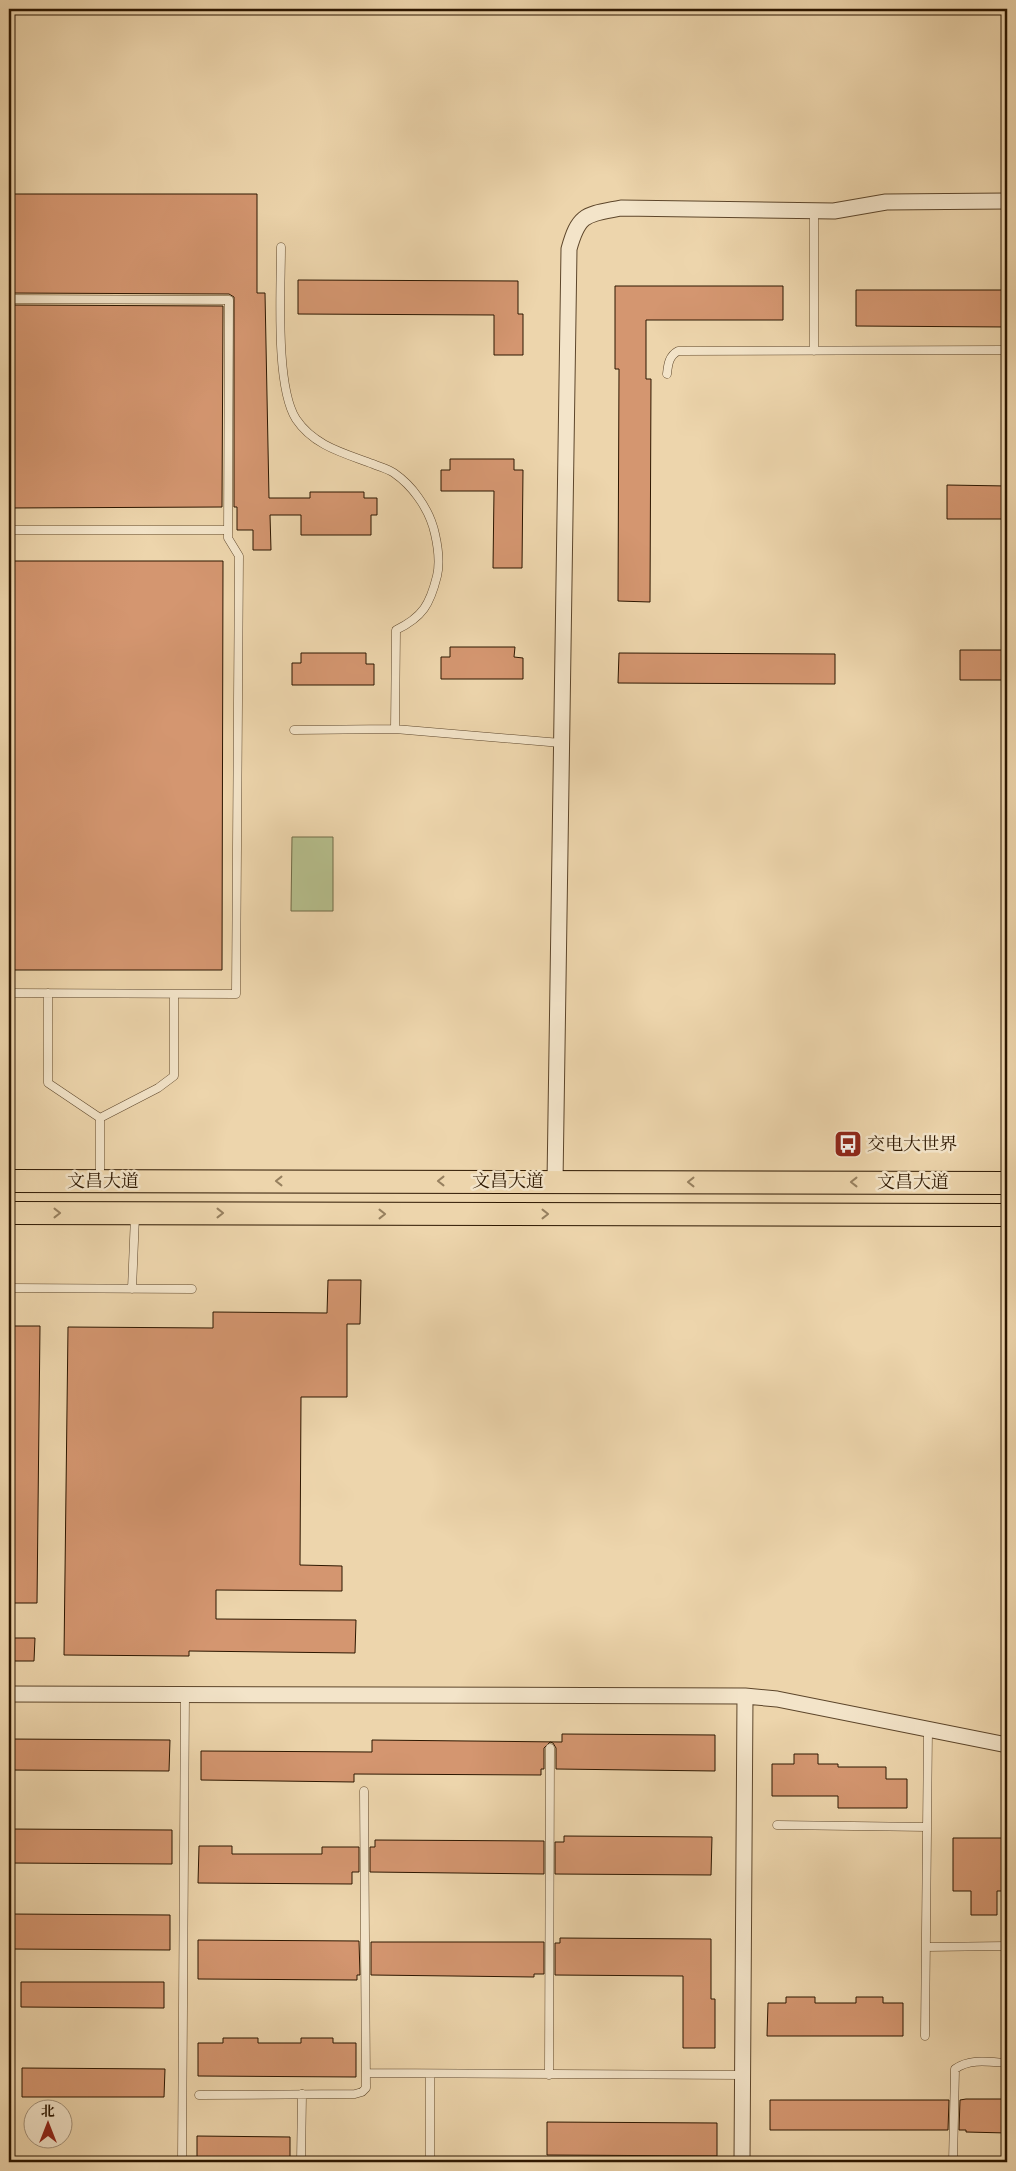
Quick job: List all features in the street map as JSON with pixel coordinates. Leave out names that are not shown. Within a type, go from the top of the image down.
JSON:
[{"type":"main road","name":"文昌大道","points":[[9,1180],[1007,1183]]},
{"type":"main road","name":"文昌大道","points":[[9,1213],[1007,1215]]},
{"type":"street","points":[[555,1182],[569,249],[575,227],[584,218],[621,208],[834,211],[886,202],[1007,201]]},
{"type":"street","points":[[9,1694],[745,1696],[777,1699],[1007,1745]]},
{"type":"street","points":[[742,2162],[745,1696]]},
{"type":"lane","points":[[814,210],[814,350]]},
{"type":"lane","points":[[281,247],[282,367],[286,396],[296,419],[311,436],[324,445],[392,472],[407,483],[424,506],[433,524],[437,546],[438,571],[433,594],[421,615],[396,630],[395,729]]},
{"type":"lane","points":[[9,299],[230,300],[228,538],[239,556],[236,994],[9,993]]},
{"type":"lane","points":[[667,374],[669,361],[673,354],[678,351],[1007,350]]},
{"type":"lane","points":[[9,530],[228,530]]},
{"type":"lane","points":[[294,730],[395,729],[561,743]]},
{"type":"lane","points":[[48,993],[48,1082],[100,1118]]},
{"type":"lane","points":[[100,1118],[158,1088],[174,1076],[174,994]]},
{"type":"lane","points":[[100,1118],[100,1181]]},
{"type":"lane","points":[[132,1289],[135,1213]]},
{"type":"lane","points":[[9,1288],[192,1289]]},
{"type":"lane","points":[[182,2162],[186,1694]]},
{"type":"lane","points":[[925,2036],[928,1729]]},
{"type":"lane","points":[[550,1748],[550,2075]]},
{"type":"lane","points":[[199,2095],[362,2092],[366,2088],[364,1791]]},
{"type":"lane","points":[[777,1825],[927,1827]]},
{"type":"lane","points":[[926,1947],[1007,1946]]},
{"type":"lane","points":[[953,2162],[955,2069],[962,2064],[972,2062],[1007,2063]]},
{"type":"lane","points":[[366,2073],[743,2075]]},
{"type":"lane","points":[[430,2074],[430,2162]]},
{"type":"lane","points":[[301,2162],[302,2094]]},
{"type":"green space","points":[[292,837],[333,837],[333,911],[291,911]]},
{"type":"building","points":[[9,194],[257,194],[257,293],[265,293],[269,498],[310,498],[310,492],[364,492],[364,498],[377,498],[377,515],[371,515],[371,535],[301,535],[301,515],[270,515],[271,550],[253,550],[253,530],[237,530],[237,507],[234,507],[234,297],[229,294],[9,293]]},
{"type":"building","points":[[298,280],[518,281],[518,314],[523,314],[523,355],[494,355],[494,315],[298,314]]},
{"type":"building","points":[[615,286],[783,286],[783,320],[646,320],[646,379],[651,379],[650,602],[618,601],[619,369],[615,369]]},
{"type":"building","points":[[856,290],[1007,290],[1007,327],[856,326]]},
{"type":"building","points":[[9,305],[223,306],[222,507],[9,508]]},
{"type":"building","points":[[450,459],[514,459],[514,470],[523,470],[522,568],[493,568],[494,491],[441,491],[441,470],[450,470]]},
{"type":"building","points":[[947,485],[1007,486],[1007,519],[947,519]]},
{"type":"building","points":[[9,561],[223,561],[222,970],[9,970]]},
{"type":"building","points":[[450,647],[515,647],[514,657],[523,658],[523,679],[441,679],[441,657],[450,657]]},
{"type":"building","points":[[960,650],[1007,650],[1007,680],[960,680]]},
{"type":"building","points":[[301,653],[366,653],[366,664],[374,664],[374,685],[292,685],[292,663],[301,663]]},
{"type":"building","points":[[619,653],[835,654],[835,684],[618,683]]},
{"type":"building","points":[[328,1280],[361,1280],[360,1324],[347,1324],[347,1397],[301,1397],[300,1565],[342,1566],[342,1591],[216,1590],[216,1619],[356,1620],[355,1653],[189,1651],[189,1656],[64,1655],[68,1327],[213,1328],[213,1312],[327,1313]]},
{"type":"building","points":[[9,1326],[40,1326],[37,1603],[9,1603]]},
{"type":"building","points":[[9,1638],[35,1638],[34,1661],[9,1661]]},
{"type":"building","points":[[562,1734],[715,1735],[715,1771],[556,1769],[556,1748],[550,1742],[544,1748],[544,1769],[541,1769],[541,1775],[354,1774],[354,1782],[201,1780],[201,1751],[372,1752],[372,1740],[562,1742]]},
{"type":"building","points":[[9,1739],[170,1740],[169,1771],[9,1770]]},
{"type":"building","points":[[794,1754],[818,1754],[818,1764],[838,1764],[838,1767],[886,1767],[886,1779],[907,1779],[907,1808],[838,1808],[838,1796],[772,1796],[772,1764],[794,1764]]},
{"type":"building","points":[[9,1829],[172,1830],[172,1864],[9,1863]]},
{"type":"building","points":[[564,1836],[712,1837],[711,1875],[555,1874],[555,1842],[564,1842]]},
{"type":"building","points":[[953,1838],[1007,1838],[1007,1891],[997,1891],[997,1915],[971,1915],[971,1891],[953,1891]]},
{"type":"building","points":[[375,1840],[544,1841],[544,1874],[370,1872],[370,1847],[375,1847]]},
{"type":"building","points":[[199,1846],[232,1846],[232,1854],[322,1854],[322,1847],[359,1847],[359,1872],[352,1872],[352,1884],[198,1883]]},
{"type":"building","points":[[9,1914],[170,1915],[170,1950],[9,1949]]},
{"type":"building","points":[[560,1938],[711,1939],[711,1999],[715,1999],[715,2048],[683,2048],[683,1976],[555,1975],[555,1943],[560,1943]]},
{"type":"building","points":[[198,1940],[359,1941],[360,1975],[357,1975],[357,1980],[198,1979]]},
{"type":"building","points":[[371,1942],[544,1942],[544,1974],[534,1974],[534,1977],[371,1975]]},
{"type":"building","points":[[21,1982],[164,1982],[164,2008],[21,2007]]},
{"type":"building","points":[[786,1997],[815,1997],[815,2003],[856,2003],[856,1997],[883,1997],[883,2003],[903,2003],[903,2036],[767,2036],[768,2003],[786,2003]]},
{"type":"building","points":[[223,2038],[258,2038],[258,2043],[301,2043],[301,2038],[333,2038],[333,2043],[356,2043],[356,2077],[198,2076],[198,2043],[223,2043]]},
{"type":"building","points":[[22,2068],[165,2069],[164,2097],[22,2097]]},
{"type":"building","points":[[1007,2099],[1007,2133],[966,2132],[966,2130],[959,2130],[960,2100]]},
{"type":"building","points":[[770,2100],[949,2100],[948,2130],[770,2130]]},
{"type":"building","points":[[547,2122],[717,2123],[717,2156],[547,2155]]},
{"type":"building","points":[[197,2136],[290,2137],[290,2162],[197,2162]]},
{"type":"place","name":"交电大世界","points":[[848,1144]]}]
